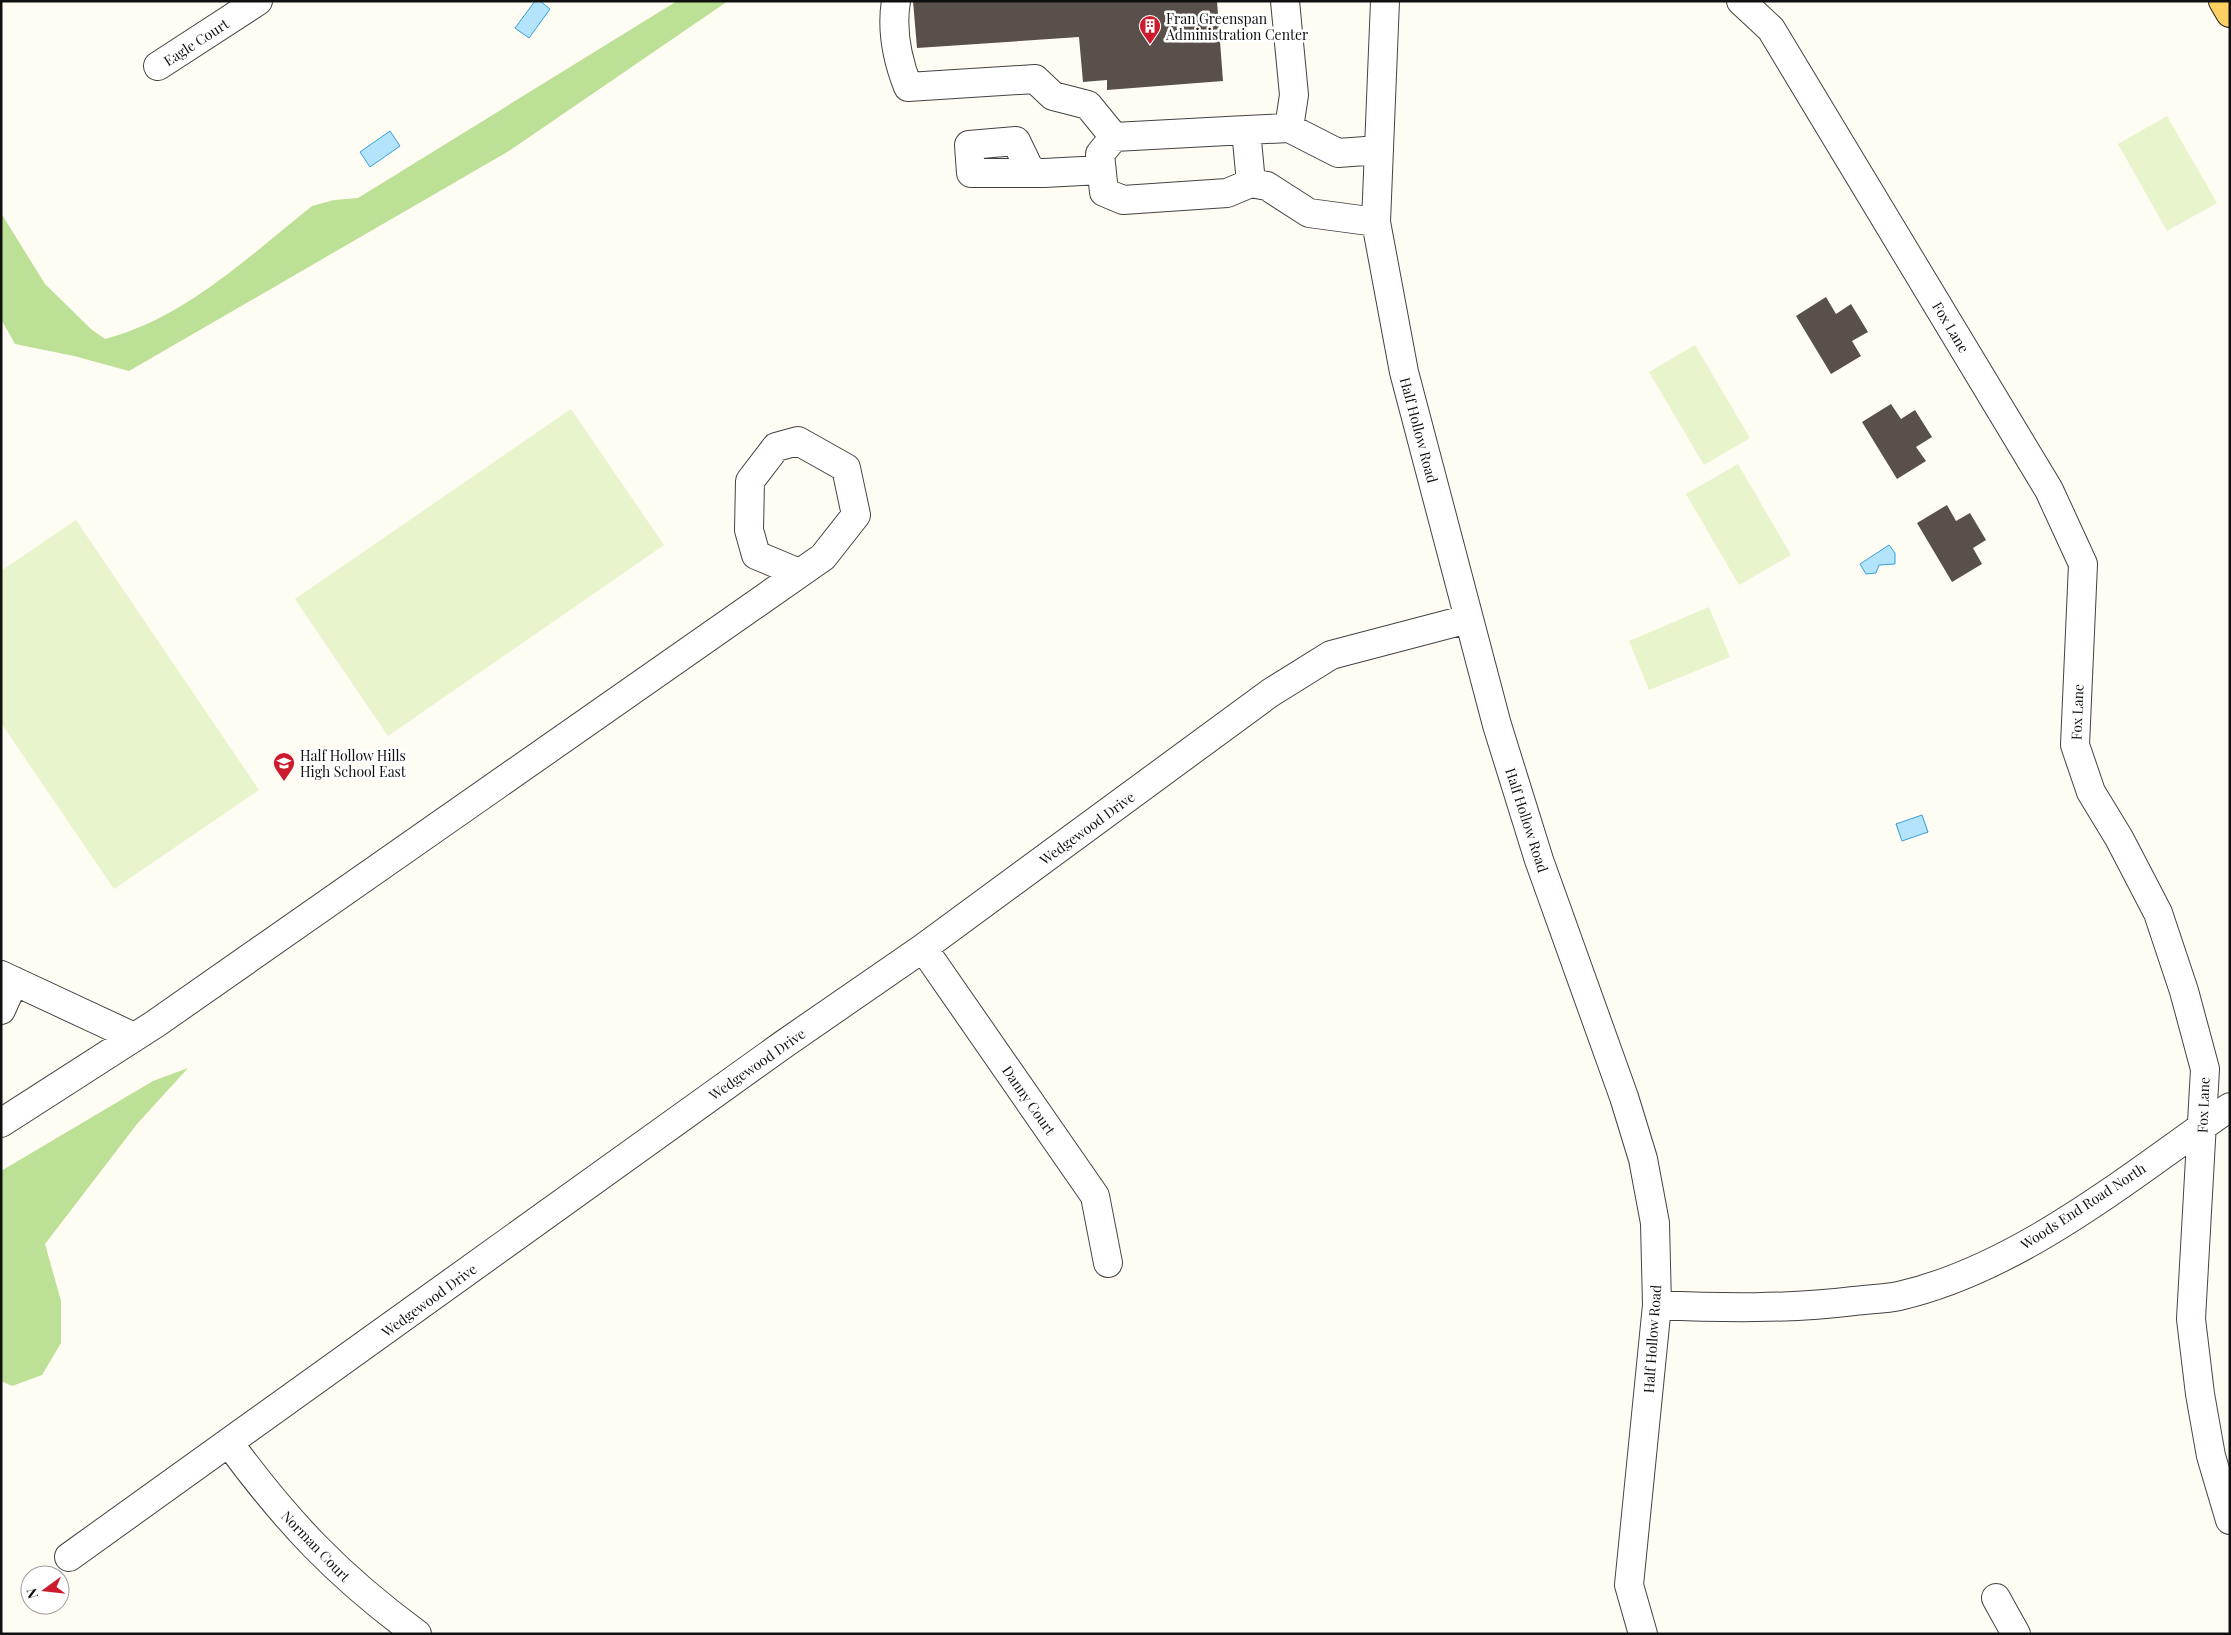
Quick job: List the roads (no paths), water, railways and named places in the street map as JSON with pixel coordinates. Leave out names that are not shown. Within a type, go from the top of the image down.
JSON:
[{"type":"main road","points":[[2223,1],[2230,13]]},
{"type":"street","name":"Eagle Court","points":[[158,66],[258,1]]},
{"type":"street","points":[[896,1],[893,20],[898,61],[908,87],[1035,79],[1053,96],[1088,105],[1114,137]]},
{"type":"street","points":[[1285,1],[1294,95],[1289,128]]},
{"type":"street","name":"Half Hollow Road","points":[[1385,1],[1376,222],[1404,372],[1497,725],[1539,860],[1611,1060],[1643,1159],[1655,1223],[1657,1305],[1629,1585],[1643,1634]]},
{"type":"street","name":"Fox Lane","points":[[1741,1],[1770,29],[1776,38],[2050,490],[2083,564],[2075,746],[2091,792],[2119,838],[2158,913],[2184,990],[2205,1069],[2191,1319],[2200,1394],[2211,1456],[2230,1520]]},
{"type":"street","points":[[1376,222],[1309,213],[1267,186],[1251,183],[1227,193],[1122,200],[1104,192],[1100,154],[1114,137],[1289,128],[1338,153],[1379,150]]},
{"type":"street","points":[[1246,130],[1251,183]]},
{"type":"street","points":[[1035,173],[1102,170]]},
{"type":"street","points":[[8,1112],[134,1037],[799,573],[823,556],[856,515],[846,468],[798,441],[776,447],[750,481],[749,530],[756,554],[799,573]]},
{"type":"street","name":"Wedgewood Drive","points":[[69,1557],[784,1044],[923,948],[1270,693],[1331,655],[1468,618]]},
{"type":"street","name":"Danny Court","points":[[923,948],[1096,1196],[1108,1263]]},
{"type":"street","points":[[1,1010],[8,978],[134,1037]]},
{"type":"street","name":"Woods End Road North","points":[[1657,1305],[1740,1308],[1820,1305],[1899,1296],[1964,1274],[2026,1246],[2230,1107]]},
{"type":"street","name":"Norman Court","points":[[230,1443],[264,1491],[298,1531],[364,1594],[416,1634]]},
{"type":"street","points":[[1996,1598],[2016,1634]]},
{"type":"water","points":[[535,1],[540,1],[550,9],[529,38],[515,28]]},
{"type":"water","points":[[390,131],[400,146],[370,167],[360,152]]},
{"type":"water","points":[[1889,545],[1895,553],[1895,564],[1879,565],[1876,573],[1866,574],[1860,564]]},
{"type":"water","points":[[1922,815],[1928,832],[1902,841],[1896,824]]},
{"type":"place","name":"Fran Greenspan Administration Center","points":[[1150,45]]},
{"type":"place","name":"Half Hollow Hills High School East","points":[[284,782]]}]
